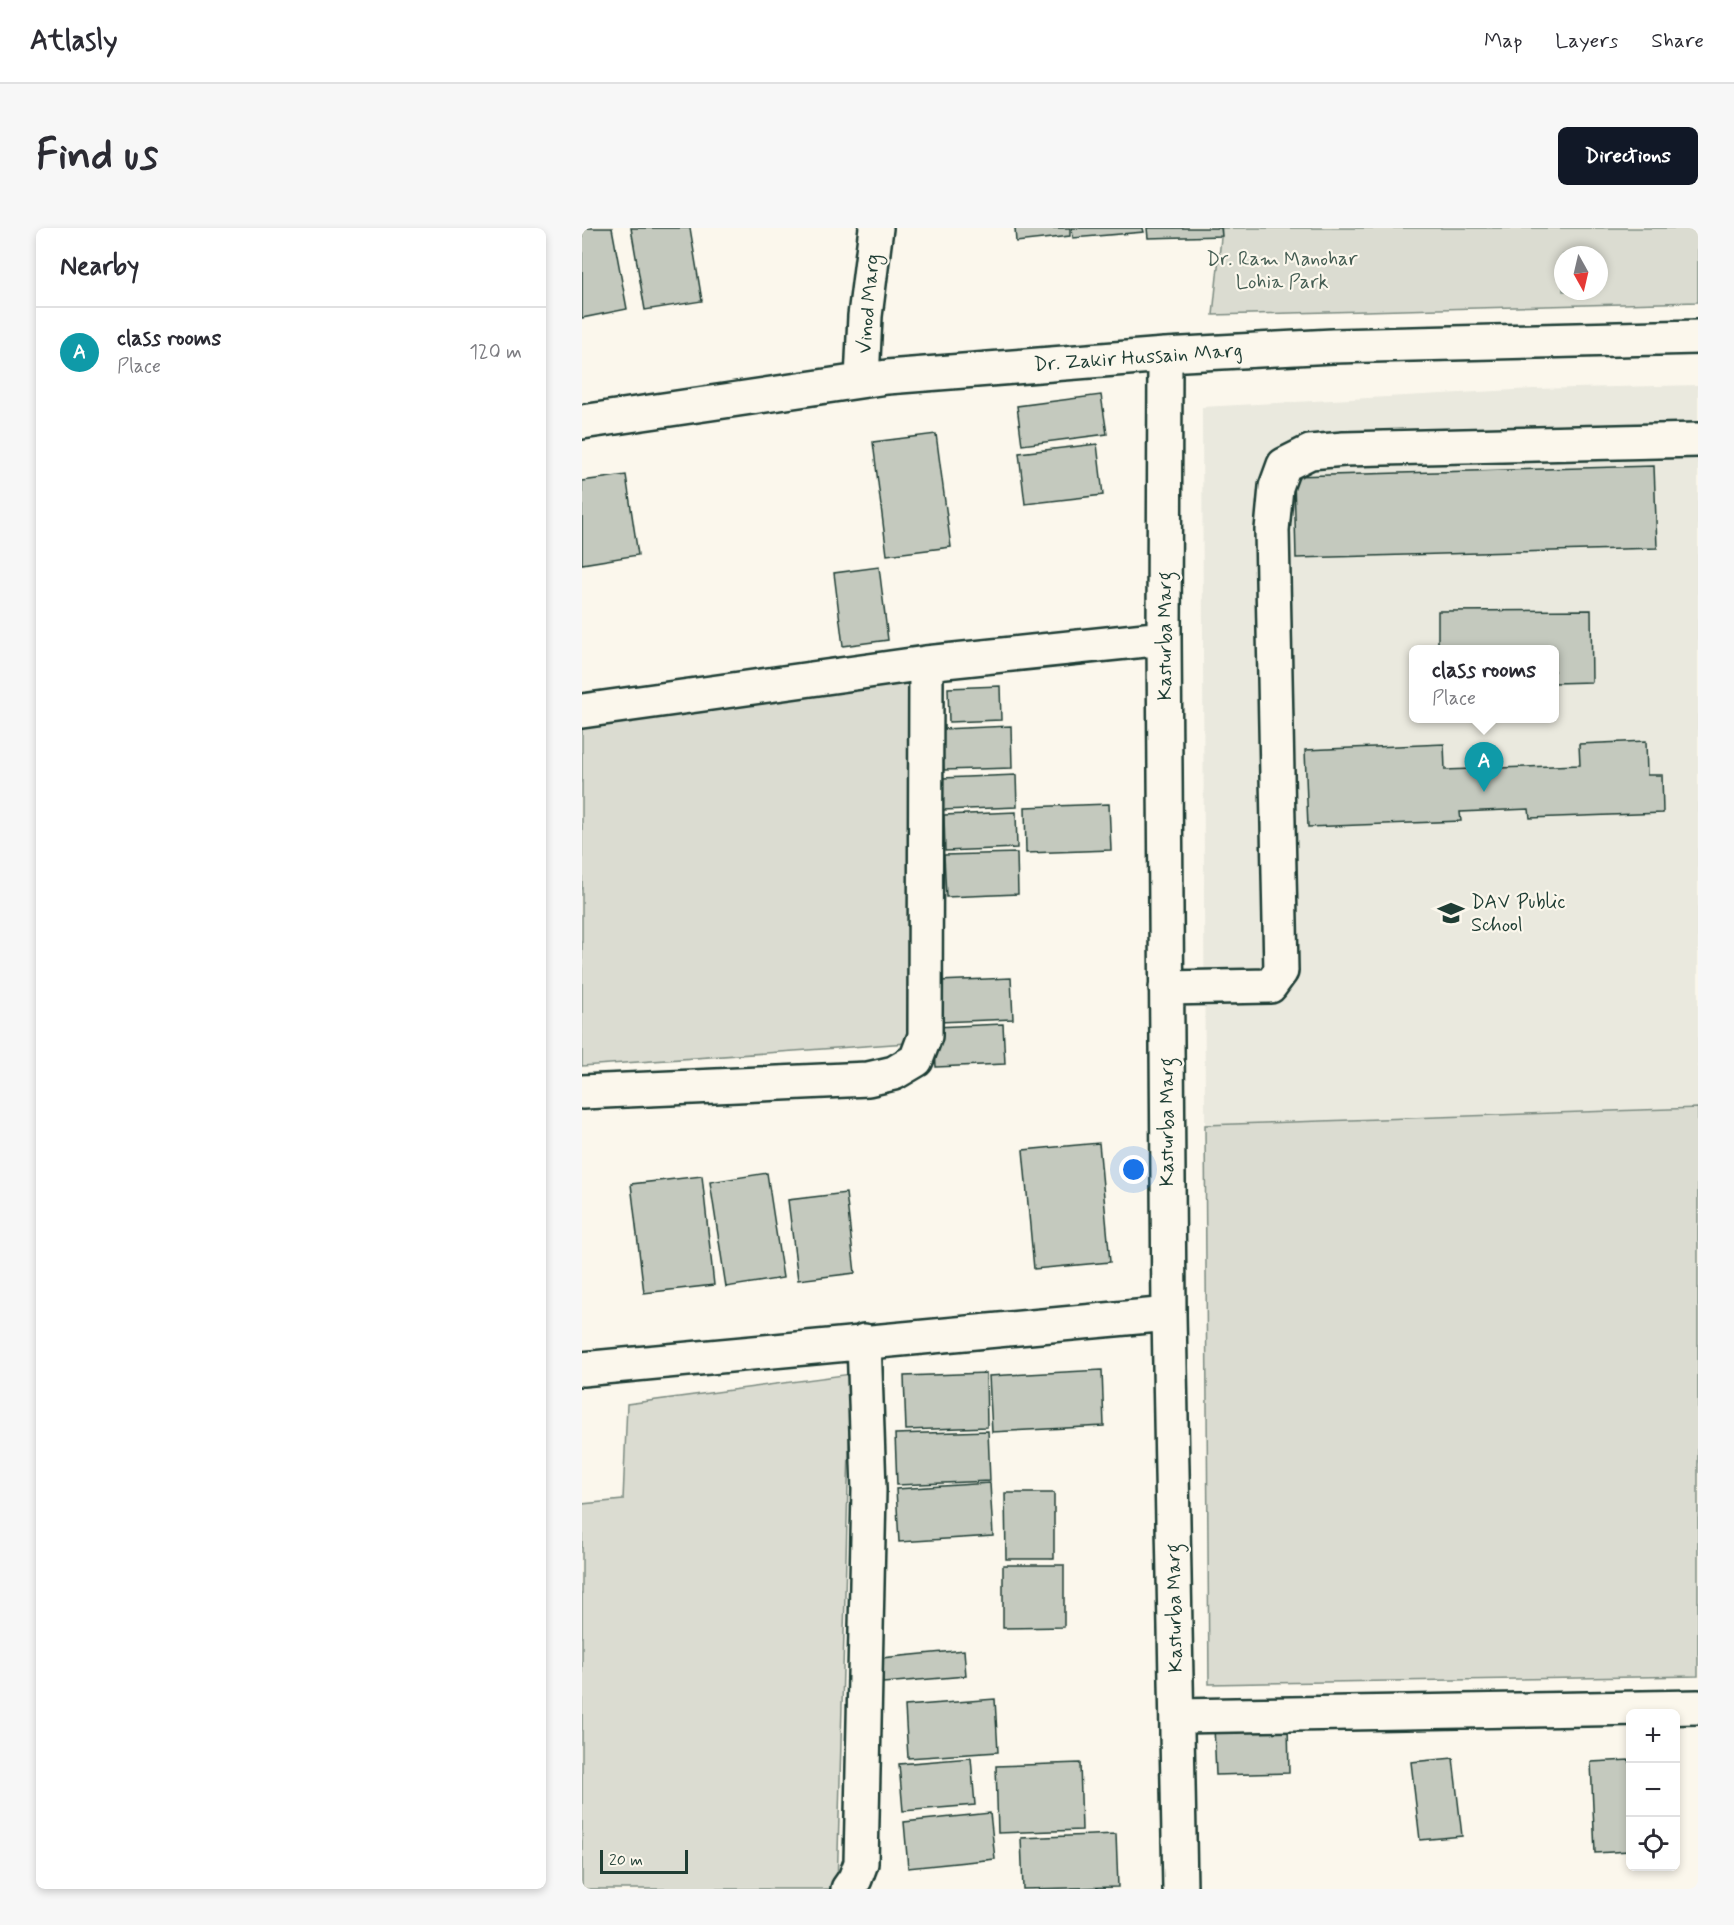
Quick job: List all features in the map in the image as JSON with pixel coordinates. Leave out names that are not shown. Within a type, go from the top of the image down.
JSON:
[{"type":"street","name":"Vinod Marg","points":[[862,380],[865,316],[876,228]]},
{"type":"street","name":"Dr. Zakir Hussain Marg","points":[[582,422],[862,380],[1165,355],[1333,346],[1698,337]]},
{"type":"street","name":"Kasturba Marg","points":[[1165,355],[1164,638],[1169,1314],[1180,1889]]},
{"type":"street","points":[[1166,988],[1270,986],[1281,971],[1272,530],[1276,487],[1284,465],[1310,452],[1344,449],[1698,440]]},
{"type":"street","points":[[582,711],[926,663],[1164,638]]},
{"type":"street","points":[[582,1092],[868,1079],[894,1073],[916,1060],[925,1036],[926,663]]},
{"type":"street","points":[[582,1370],[864,1341],[1169,1314]]},
{"type":"street","points":[[848,1889],[861,1863],[870,1490],[864,1341]]},
{"type":"street","points":[[1178,1716],[1698,1707]]},
{"type":"shaded area","name":"DAV Public School","points":[[1698,385],[1698,1108],[1205,1125],[1202,407],[1534,389]]},
{"type":"green space","name":"Dr. Ram Manohar Lohia Park","points":[[1222,228],[1698,228],[1698,302],[1213,315]]},
{"type":"green space","points":[[915,679],[907,1043],[582,1066],[582,719]]},
{"type":"green space","points":[[1698,1108],[1698,1676],[1209,1684],[1205,1125]]},
{"type":"green space","points":[[851,1374],[837,1889],[582,1889],[582,1504],[623,1500],[627,1404]]},
{"type":"building","points":[[582,228],[612,228],[627,309],[582,318]]},
{"type":"building","points":[[631,228],[690,228],[702,301],[645,310]]},
{"type":"building","points":[[1015,228],[1070,228],[1070,236],[1016,242]]},
{"type":"building","points":[[1072,228],[1143,228],[1144,232],[1073,238]]},
{"type":"building","points":[[1147,228],[1221,228],[1222,236],[1148,238]]},
{"type":"building","points":[[1101,395],[1107,434],[1022,445],[1017,406]]},
{"type":"building","points":[[936,434],[951,547],[887,555],[873,442]]},
{"type":"building","points":[[1097,444],[1103,495],[1025,504],[1019,453]]},
{"type":"building","points":[[1654,466],[1657,548],[1296,558],[1294,476]]},
{"type":"building","points":[[626,475],[638,555],[582,564],[582,481]]},
{"type":"building","points":[[879,567],[888,640],[843,646],[834,573]]},
{"type":"building","points":[[1591,610],[1592,682],[1559,683],[1559,645],[1438,645],[1438,611]]},
{"type":"building","points":[[1000,686],[1001,720],[949,722],[948,688]]},
{"type":"building","points":[[1011,726],[1012,768],[944,770],[942,729]]},
{"type":"building","points":[[1646,741],[1647,775],[1662,775],[1663,813],[1530,818],[1529,809],[1460,812],[1461,821],[1308,827],[1305,750],[1444,744],[1445,770],[1580,765],[1579,744]]},
{"type":"building","points":[[1016,775],[1017,807],[943,810],[942,778]]},
{"type":"building","points":[[1109,804],[1111,850],[1026,853],[1025,807]]},
{"type":"building","points":[[1016,812],[1017,848],[945,851],[944,815]]},
{"type":"building","points":[[1017,853],[1018,894],[946,897],[944,855]]},
{"type":"building","points":[[1011,978],[1013,1019],[939,1022],[938,981]]},
{"type":"building","points":[[1003,1024],[1005,1064],[936,1067],[934,1027]]},
{"type":"building","points":[[1099,1143],[1110,1262],[1034,1269],[1023,1150]]},
{"type":"building","points":[[767,1173],[783,1278],[726,1287],[710,1182]]},
{"type":"building","points":[[702,1176],[714,1285],[644,1293],[631,1184]]},
{"type":"building","points":[[846,1193],[855,1273],[798,1280],[788,1200]]},
{"type":"building","points":[[1102,1370],[1104,1426],[992,1432],[989,1376]]},
{"type":"building","points":[[986,1373],[987,1427],[906,1430],[904,1376]]},
{"type":"building","points":[[988,1431],[990,1481],[897,1485],[895,1434]]},
{"type":"building","points":[[990,1483],[993,1536],[899,1542],[896,1489]]},
{"type":"building","points":[[1005,1493],[1054,1493],[1054,1559],[1006,1559]]},
{"type":"building","points":[[1003,1565],[1064,1565],[1064,1627],[1003,1628]]},
{"type":"building","points":[[964,1650],[966,1676],[883,1683],[881,1658]]},
{"type":"building","points":[[995,1699],[998,1752],[908,1758],[905,1706]]},
{"type":"building","points":[[1288,1723],[1289,1773],[1216,1775],[1214,1726]]},
{"type":"building","points":[[971,1758],[975,1805],[903,1811],[899,1764]]},
{"type":"building","points":[[1453,1758],[1462,1836],[1420,1840],[1411,1762]]},
{"type":"building","points":[[1626,1760],[1626,1851],[1595,1853],[1591,1762]]},
{"type":"building","points":[[1080,1763],[1082,1830],[998,1833],[996,1766]]},
{"type":"building","points":[[990,1813],[995,1859],[908,1868],[904,1822]]},
{"type":"building","points":[[1116,1834],[1118,1887],[1023,1889],[1021,1838]]},
{"type":"place","name":"class rooms","points":[[1484,792]]},
{"type":"place","name":"DAV Public School","points":[[1451,913]]}]
